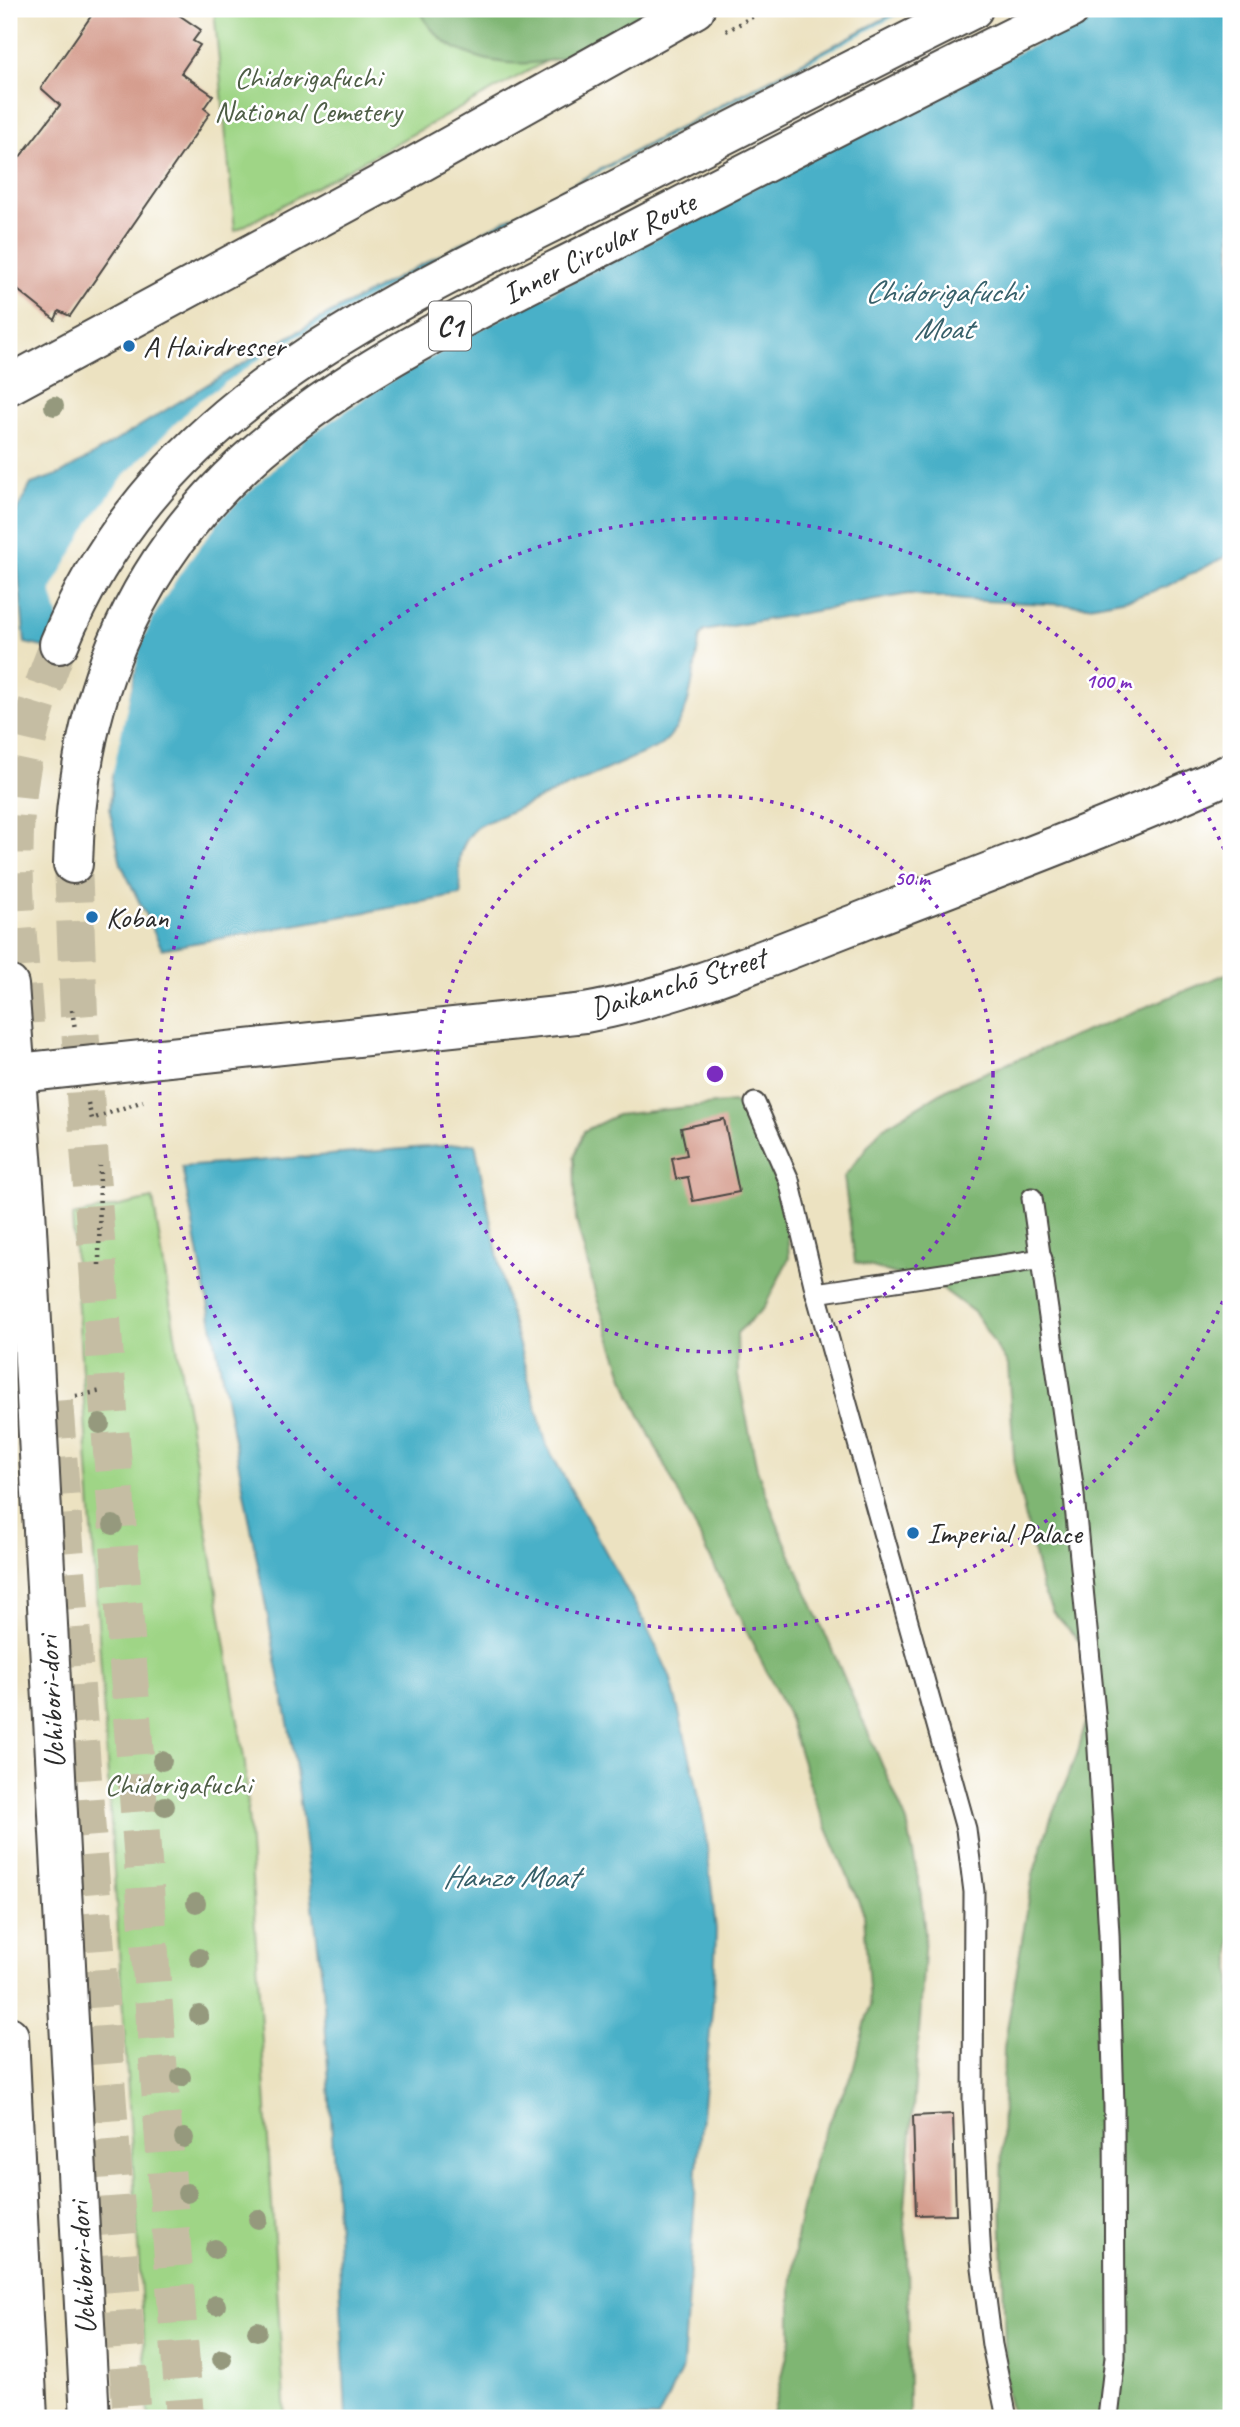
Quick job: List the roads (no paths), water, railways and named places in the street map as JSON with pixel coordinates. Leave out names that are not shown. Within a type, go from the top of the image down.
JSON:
[{"type":"main road","points":[[9,384],[399,174],[695,9]]},
{"type":"main road","name":"Inner Circular Route","points":[[59,644],[69,620],[107,553],[135,512],[165,476],[233,411],[291,366],[414,293],[973,9]]},
{"type":"main road","name":"Inner Circular Route","points":[[73,864],[74,820],[87,734],[113,651],[127,620],[161,562],[185,529],[244,465],[328,399],[456,322],[822,133],[1070,9]]},
{"type":"main road","name":"Daikanchō Street","points":[[12,1073],[612,1008],[703,982],[1133,817],[1231,773]]},
{"type":"main road","name":"Uchibori-dori","points":[[9,985],[12,1073],[26,1209],[90,2418]]},
{"type":"main road","name":"Uchibori-dori","points":[[9,2036],[29,2418]]},
{"type":"lane","points":[[754,1103],[789,1180],[817,1293],[966,1829],[974,1892],[973,2102],[981,2260],[992,2345],[1007,2418]]},
{"type":"lane","points":[[1032,1198],[1074,1499],[1097,1733],[1109,1934],[1114,2107],[1115,2357],[1108,2418]]},
{"type":"lane","points":[[817,1293],[1042,1259]]},
{"type":"water","name":"Chidorigafuchi Moat","points":[[902,9],[1231,9],[1231,550],[1223,558],[1168,586],[1133,598],[1089,606],[964,600],[909,594],[704,631],[700,637],[693,682],[685,710],[671,735],[660,746],[478,826],[465,843],[460,858],[461,895],[162,949],[121,864],[110,812],[113,757],[136,668],[25,643],[13,518],[31,484],[60,474],[88,458],[323,317]]},
{"type":"water","name":"Hanzo Moat","points":[[475,1143],[507,1302],[547,1446],[644,1621],[670,1676],[705,1828],[716,1930],[714,1990],[697,2169],[683,2367],[658,2418],[346,2418],[323,1986],[294,1754],[182,1167]]},
{"type":"tunnel","points":[[25,1024],[16,898],[17,803],[32,723],[59,644]]},
{"type":"tunnel","points":[[73,864],[79,1015],[185,2418]]},
{"type":"tunnel","points":[[54,1401],[132,2418]]},
{"type":"place","name":"A Hairdresser","points":[[129,346]]},
{"type":"place","name":"Koban","points":[[92,917]]},
{"type":"place","name":"Imperial Palace","points":[[913,1533]]},
{"type":"park label","name":"Chidorigafuchi National Cemetery","points":[[308,94]]},
{"type":"park label","name":"Chidorigafuchi","points":[[178,1784]]}]
